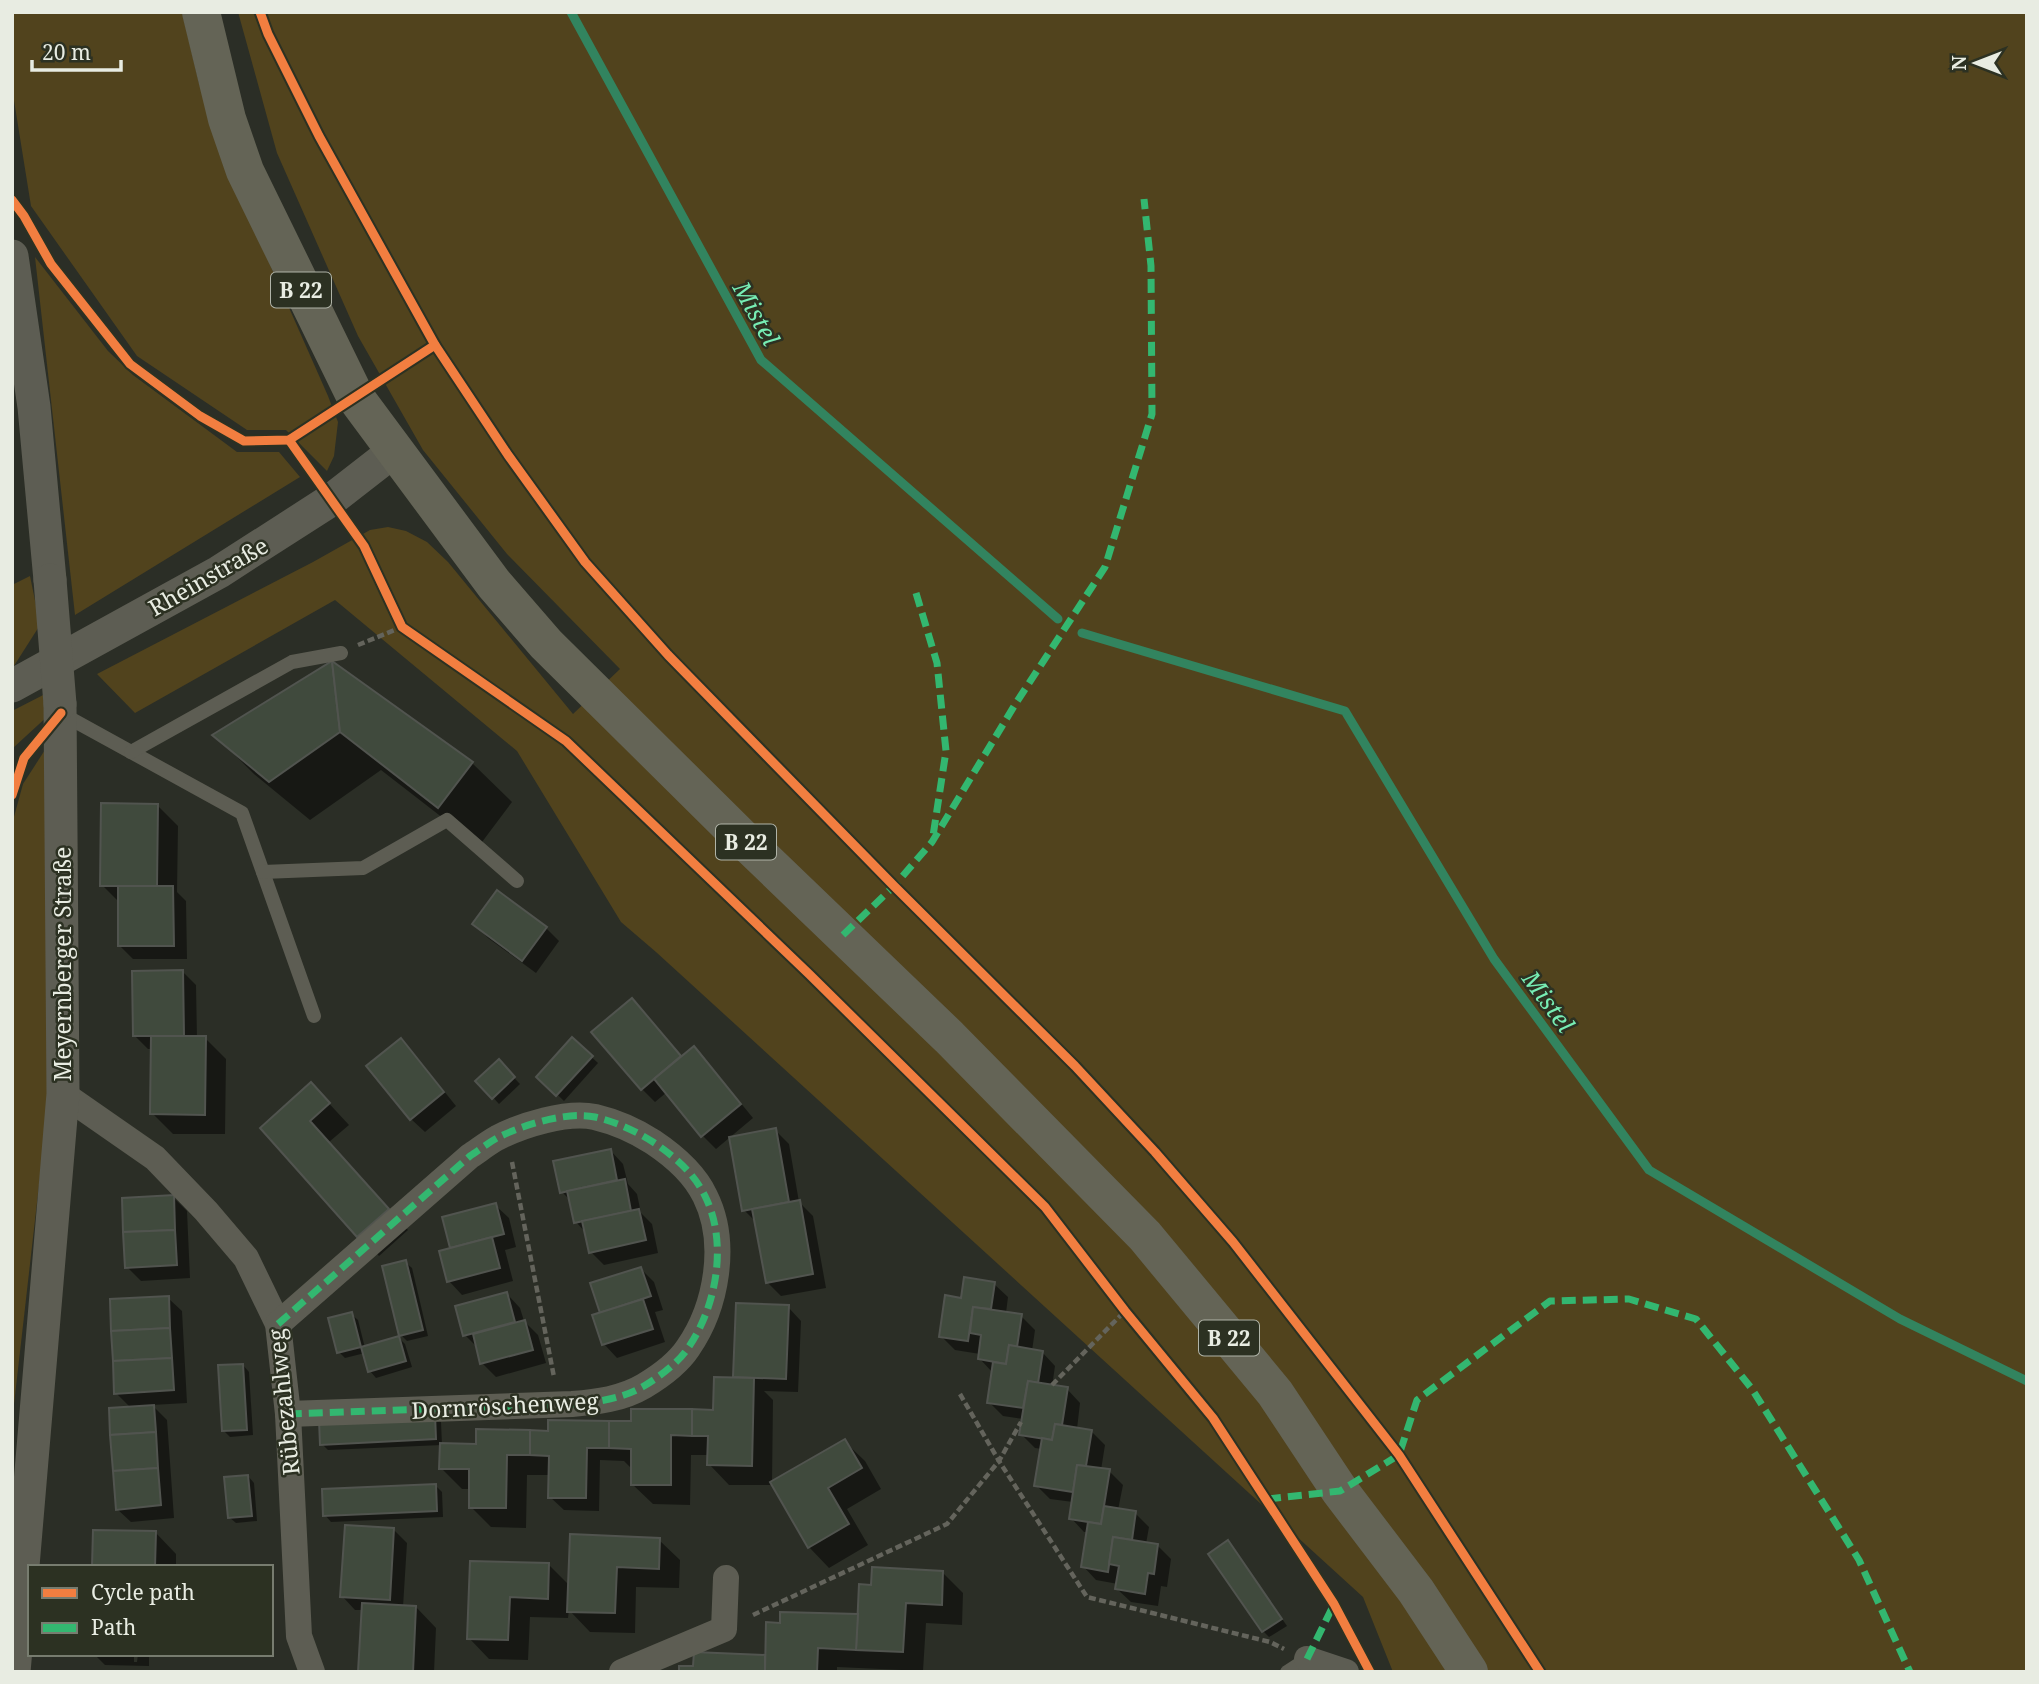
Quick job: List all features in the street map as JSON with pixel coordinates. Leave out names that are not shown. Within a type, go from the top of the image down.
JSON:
[{"type":"main road","name":"B 22","points":[[201,12],[227,119],[245,172],[356,398],[494,584],[547,643],[744,840],[949,1037],[1145,1236],[1275,1393],[1340,1491],[1416,1591],[1469,1672]]},
{"type":"street","name":"Meyernberger Straße","points":[[12,257],[34,407],[61,709],[63,1094],[14,1672]]},
{"type":"street","name":"Rheinstraße","points":[[12,686],[219,572],[331,500],[394,451]]},
{"type":"street","name":"Rübezahlweg","points":[[63,1094],[155,1158],[206,1210],[246,1258],[278,1325],[288,1414],[299,1636],[312,1672]]},
{"type":"street","name":"Dornröschenweg","points":[[278,1325],[470,1156],[496,1138],[532,1123],[593,1116],[642,1135],[688,1170],[705,1196],[716,1231],[717,1269],[701,1327],[687,1351],[666,1371],[642,1387],[609,1400],[559,1405],[288,1414]]},
{"type":"street","points":[[622,1672],[724,1629],[726,1578]]},
{"type":"street","points":[[1297,1665],[1346,1672]]},
{"type":"lane","points":[[131,752],[292,662],[341,653]]},
{"type":"lane","points":[[61,709],[131,752],[242,813],[314,1016]]},
{"type":"lane","points":[[263,872],[363,868],[447,820],[517,881]]},
{"type":"path","points":[[341,653],[402,627]]},
{"type":"path","points":[[506,1134],[559,1405]]},
{"type":"path","points":[[1052,1385],[1125,1311]]},
{"type":"path","points":[[960,1394],[999,1461],[1087,1597],[1270,1642],[1297,1665]]},
{"type":"path","points":[[724,1629],[947,1524],[999,1461],[1021,1422]]},
{"type":"shaded area","points":[[12,12],[182,12],[199,83],[226,165],[338,422],[334,456],[327,471],[286,430],[247,430],[137,356],[31,206],[12,88]]},
{"type":"shaded area","points":[[238,12],[2027,12],[2027,1672],[1393,1672],[1363,1597],[621,922],[517,751],[335,600],[135,713],[97,674],[370,530],[388,527],[406,531],[427,542],[448,562],[573,714],[620,669],[507,554],[423,450],[358,336],[277,153]]},
{"type":"shaded area","points":[[35,257],[108,351],[133,375],[237,452],[279,452],[300,477],[75,615]]},
{"type":"shaded area","points":[[30,576],[40,625],[12,669],[12,585]]},
{"type":"shaded area","points":[[49,692],[50,714],[13,748],[12,752],[12,711]]},
{"type":"shaded area","points":[[52,739],[49,1097],[12,1422],[12,824],[23,784]]},
{"type":"building","points":[[332,661],[340,732],[269,782],[212,735]]},
{"type":"building","points":[[332,661],[473,762],[438,808],[340,732]]},
{"type":"building","points":[[101,803],[158,804],[157,886],[100,886]]},
{"type":"building","points":[[118,886],[173,886],[174,946],[118,946]]},
{"type":"building","points":[[497,890],[547,927],[522,961],[472,924]]},
{"type":"building","points":[[183,970],[184,1036],[133,1036],[132,971]]},
{"type":"building","points":[[632,998],[681,1056],[641,1090],[591,1032]]},
{"type":"building","points":[[151,1036],[206,1036],[205,1115],[150,1114]]},
{"type":"building","points":[[572,1037],[593,1056],[556,1096],[536,1077]]},
{"type":"building","points":[[401,1038],[444,1092],[410,1120],[366,1066]]},
{"type":"building","points":[[694,1046],[741,1104],[701,1137],[654,1079]]},
{"type":"building","points":[[499,1059],[515,1077],[492,1099],[475,1081]]},
{"type":"building","points":[[311,1082],[330,1103],[310,1121],[389,1209],[357,1237],[260,1128]]},
{"type":"building","points":[[776,1128],[789,1202],[742,1211],[729,1137]]},
{"type":"building","points":[[611,1149],[617,1180],[560,1193],[553,1161]]},
{"type":"building","points":[[625,1179],[631,1211],[574,1223],[567,1191]]},
{"type":"building","points":[[174,1195],[175,1230],[123,1232],[122,1198]]},
{"type":"building","points":[[800,1200],[813,1274],[766,1283],[752,1209]]},
{"type":"building","points":[[496,1203],[504,1234],[450,1248],[442,1217]]},
{"type":"building","points":[[639,1209],[646,1240],[589,1253],[582,1221]]},
{"type":"building","points":[[175,1230],[177,1265],[125,1268],[123,1232]]},
{"type":"building","points":[[492,1237],[500,1268],[447,1282],[439,1251]]},
{"type":"building","points":[[406,1260],[423,1330],[399,1336],[382,1266]]},
{"type":"building","points":[[641,1267],[651,1296],[600,1313],[590,1283]]},
{"type":"building","points":[[964,1277],[995,1282],[991,1309],[973,1307],[968,1341],[939,1337],[945,1295],[961,1298]]},
{"type":"building","points":[[507,1292],[515,1322],[463,1336],[455,1306]]},
{"type":"building","points":[[169,1296],[170,1328],[111,1331],[110,1299]]},
{"type":"building","points":[[643,1299],[653,1329],[602,1345],[592,1315]]},
{"type":"building","points":[[736,1303],[789,1305],[786,1379],[733,1377]]},
{"type":"building","points":[[973,1307],[1022,1314],[1017,1347],[1009,1345],[1006,1364],[978,1359],[981,1335],[970,1333]]},
{"type":"building","points":[[352,1312],[361,1347],[337,1353],[328,1318]]},
{"type":"building","points":[[525,1320],[533,1350],[480,1364],[473,1334]]},
{"type":"building","points":[[170,1328],[172,1358],[113,1361],[111,1331]]},
{"type":"building","points":[[399,1336],[406,1361],[368,1372],[361,1347]]},
{"type":"building","points":[[1009,1345],[1043,1351],[1038,1383],[1028,1381],[1023,1408],[987,1403],[993,1362],[1006,1364]]},
{"type":"building","points":[[172,1358],[174,1390],[114,1394],[113,1361]]},
{"type":"building","points":[[243,1364],[247,1430],[222,1431],[218,1365]]},
{"type":"building","points":[[714,1377],[754,1378],[752,1466],[707,1465],[708,1436],[692,1436],[692,1409],[713,1410]]},
{"type":"building","points":[[1028,1381],[1068,1387],[1062,1425],[1055,1424],[1052,1440],[1019,1435]]},
{"type":"building","points":[[154,1405],[156,1432],[110,1435],[109,1408]]},
{"type":"building","points":[[631,1409],[692,1409],[692,1436],[671,1435],[671,1485],[631,1485],[631,1449],[609,1448],[609,1421],[631,1421]]},
{"type":"building","points":[[435,1414],[436,1439],[320,1445],[319,1420]]},
{"type":"building","points":[[548,1420],[609,1421],[609,1448],[587,1448],[586,1498],[548,1498],[549,1456],[530,1455],[530,1430],[548,1431]]},
{"type":"building","points":[[1055,1424],[1092,1430],[1086,1466],[1077,1465],[1073,1492],[1034,1486],[1042,1438],[1052,1440]]},
{"type":"building","points":[[476,1429],[530,1430],[530,1455],[507,1455],[506,1508],[469,1508],[469,1469],[439,1469],[440,1443],[476,1444]]},
{"type":"building","points":[[156,1432],[158,1468],[113,1471],[110,1435]]},
{"type":"building","points":[[845,1439],[862,1468],[828,1488],[849,1524],[808,1548],[770,1482]]},
{"type":"building","points":[[1077,1465],[1110,1469],[1101,1524],[1069,1519]]},
{"type":"building","points":[[158,1468],[161,1505],[116,1510],[113,1471]]},
{"type":"building","points":[[248,1475],[252,1516],[228,1518],[224,1477]]},
{"type":"building","points":[[436,1484],[437,1511],[323,1516],[322,1489]]},
{"type":"building","points":[[1104,1506],[1136,1511],[1132,1540],[1113,1537],[1108,1572],[1081,1567],[1088,1522],[1101,1524]]},
{"type":"building","points":[[345,1525],[394,1528],[390,1600],[340,1597]]},
{"type":"building","points":[[93,1530],[156,1531],[155,1565],[92,1565]]},
{"type":"building","points":[[570,1534],[660,1538],[659,1569],[617,1567],[615,1613],[567,1612]]},
{"type":"building","points":[[1113,1537],[1158,1544],[1154,1574],[1148,1573],[1145,1594],[1115,1589],[1119,1566],[1109,1564]]},
{"type":"building","points":[[1228,1540],[1282,1619],[1262,1632],[1208,1554]]},
{"type":"building","points":[[470,1561],[549,1563],[548,1599],[510,1597],[508,1640],[467,1639]]},
{"type":"building","points":[[872,1567],[943,1571],[942,1605],[906,1603],[903,1652],[856,1650],[859,1584],[871,1585]]},
{"type":"building","points":[[362,1603],[416,1606],[413,1672],[358,1672]]},
{"type":"building","points":[[780,1612],[858,1614],[856,1650],[818,1648],[817,1672],[765,1672],[766,1622],[780,1623]]},
{"type":"building","points":[[694,1652],[765,1655],[765,1672],[679,1672],[679,1666],[693,1666]]},
{"type":"waterway","name":"Mistel","points":[[571,12],[761,360],[1058,619]]},
{"type":"waterway","name":"Mistel","points":[[1082,633],[1345,711],[1494,959],[1649,1170],[1900,1319],[2027,1381]]},
{"type":"marked path","points":[[843,935],[894,886],[932,842],[1016,703],[1105,567],[1152,414],[1151,266],[1144,199]]},
{"type":"marked path","points":[[916,593],[937,663],[946,751],[933,836]]},
{"type":"marked path","points":[[278,1324],[470,1156],[507,1133],[545,1120],[571,1116],[595,1117],[640,1134],[668,1153],[689,1172],[705,1196],[712,1214],[716,1233],[716,1274],[706,1313],[698,1331],[679,1359],[662,1374],[636,1390],[609,1399],[572,1404],[288,1414]]},
{"type":"marked path","points":[[1267,1499],[1340,1491],[1399,1455],[1417,1400],[1550,1301],[1629,1299],[1696,1319],[1752,1389],[1859,1560],[1910,1672]]},
{"type":"marked path","points":[[1307,1659],[1334,1604]]},
{"type":"cycle path","points":[[260,12],[268,34],[319,136],[435,345],[508,455],[585,562],[668,655],[1075,1066],[1233,1242],[1399,1455],[1540,1672]]},
{"type":"cycle path","points":[[12,200],[51,264],[130,364],[200,416],[244,441],[289,440],[435,345]]},
{"type":"cycle path","points":[[289,440],[364,546],[402,627],[566,741],[809,974],[1045,1207],[1125,1311],[1213,1418],[1334,1604],[1370,1672]]},
{"type":"cycle path","points":[[12,795],[24,758],[61,713]]}]
